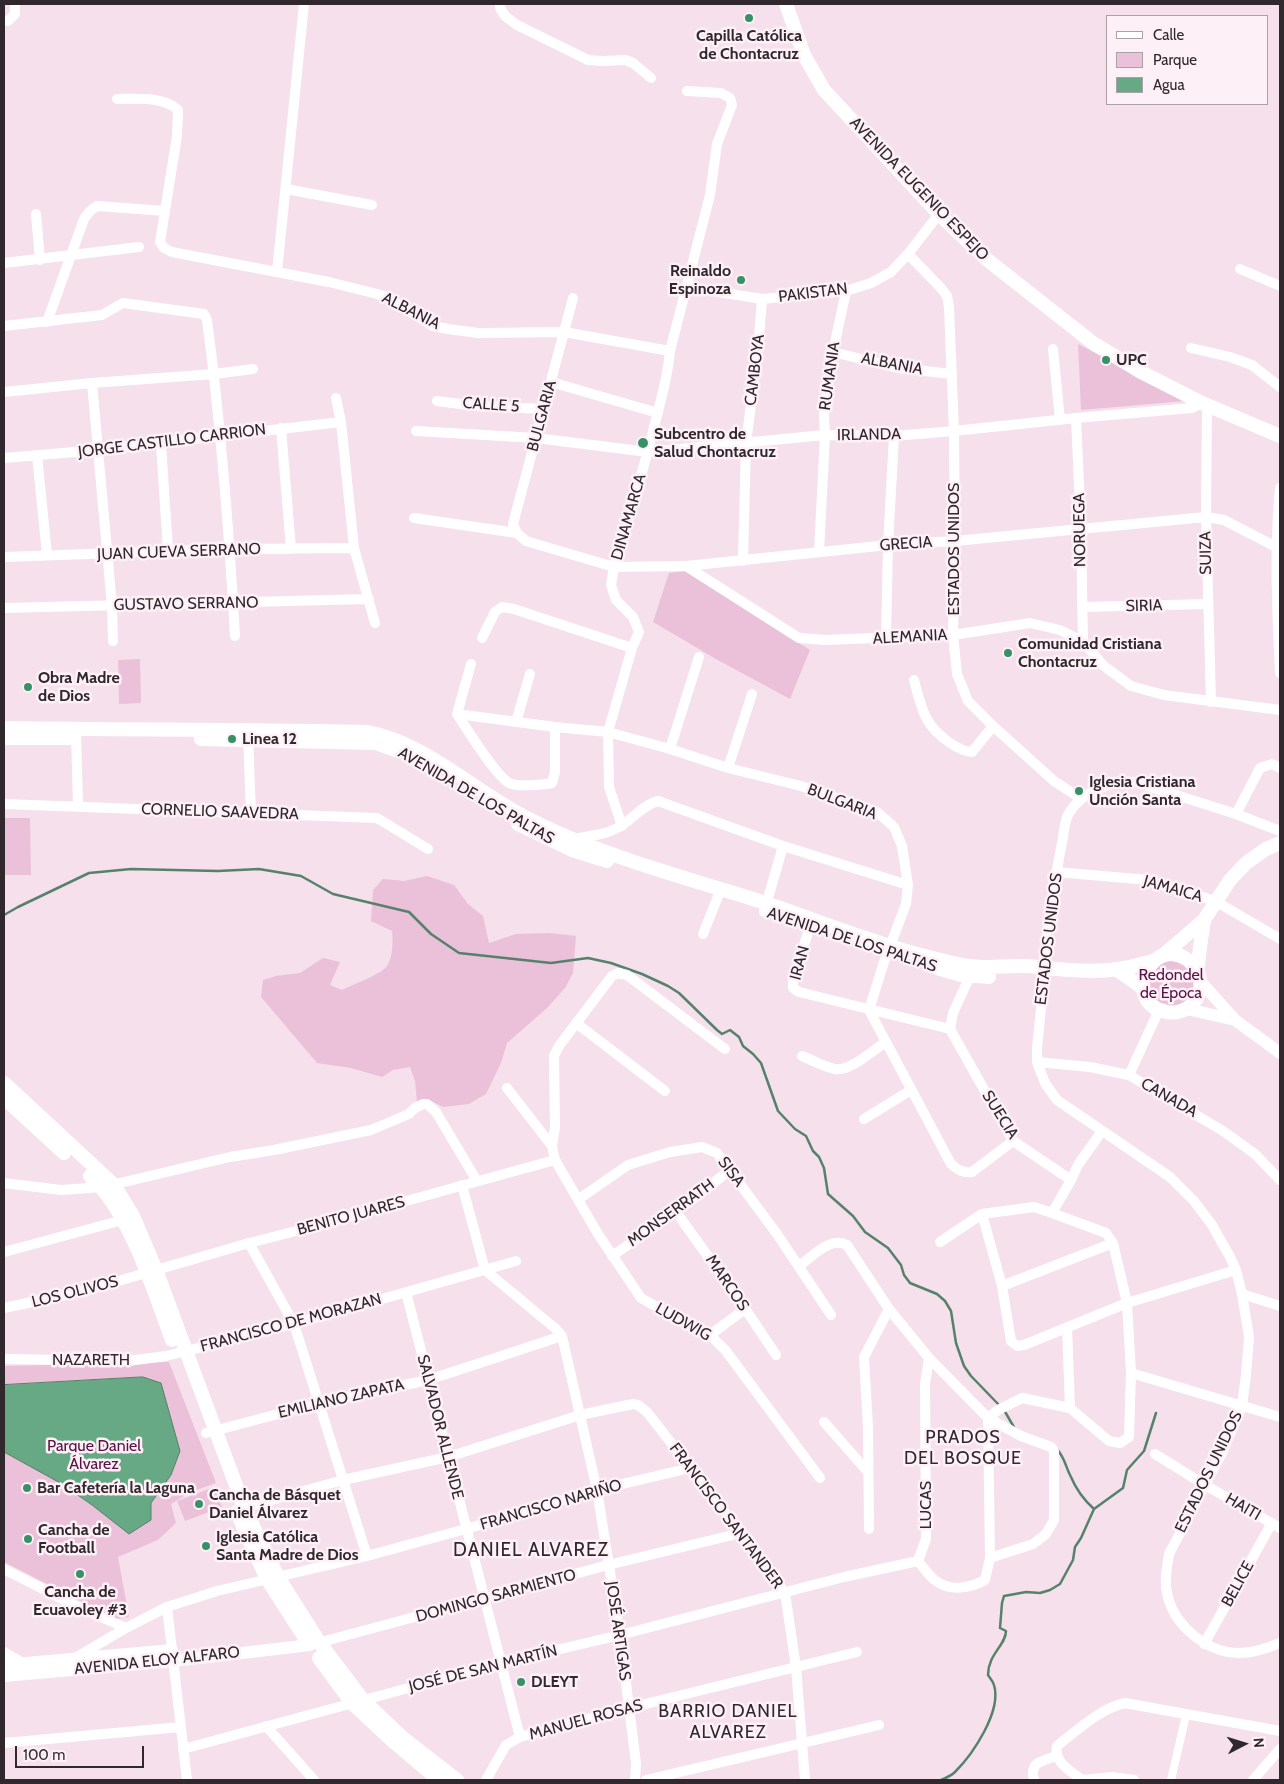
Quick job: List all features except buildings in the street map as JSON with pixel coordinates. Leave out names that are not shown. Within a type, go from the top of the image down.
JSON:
[{"type":"main road","name":"AVENIDA EUGENIO ESPEJO","points":[[786,4],[804,55],[824,90],[940,214],[984,258],[1093,343],[1141,372],[1204,404],[1280,436]]},
{"type":"main road","name":"AVENIDA DE LOS PALTAS","points":[[4,728],[76,734]]},
{"type":"main road","name":"AVENIDA DE LOS PALTAS","points":[[4,738],[76,734],[248,735],[375,743],[393,748],[432,769],[478,801],[516,823],[569,843],[811,923],[888,951],[970,976],[1007,977],[1037,975],[1045,969]]},
{"type":"main road","points":[[1204,920],[1198,997],[1187,1009],[1178,1012],[1168,1013],[1159,1010],[1151,1004],[1143,988],[1143,978],[1147,968],[1204,920],[1230,880],[1246,863],[1266,849],[1280,843]]},
{"type":"main road","name":"AVENIDA DE LOS PALTAS","points":[[888,951],[968,966],[990,968],[1037,967],[1045,969],[1116,970],[1158,958]]},
{"type":"main road","points":[[1158,958],[1173,954],[1183,956],[1192,962],[1200,976]]},
{"type":"main road","points":[[1116,970],[1143,988]]},
{"type":"main road","points":[[4,1083],[108,1186],[133,1216],[151,1272],[240,1508],[273,1578],[315,1644],[358,1702],[403,1738],[437,1778],[457,1780]]},
{"type":"main road","points":[[4,1098],[108,1186],[123,1220],[151,1272]]},
{"type":"street","points":[[4,21],[8,21],[15,14],[16,4]]},
{"type":"street","points":[[277,272],[304,4]]},
{"type":"street","points":[[500,4],[500,8],[505,16],[517,25],[588,60],[625,60],[633,63],[651,78]]},
{"type":"street","name":"DINAMARCA","points":[[622,826],[608,787],[608,732],[632,648],[639,632],[633,616],[616,600],[611,585],[614,567],[658,413],[670,351],[710,195],[718,144],[732,105],[730,98],[721,93],[687,91]]},
{"type":"street","name":"ALBANIA","points":[[117,98],[154,100],[171,104],[178,110],[178,136],[160,242],[164,248],[172,252],[329,282],[385,296],[433,326],[448,330],[478,333],[564,332],[670,351]]},
{"type":"street","points":[[286,189],[372,205]]},
{"type":"street","points":[[47,322],[84,218],[90,211],[96,206],[165,211]]},
{"type":"street","points":[[36,214],[40,260]]},
{"type":"street","name":"PAKISTAN","points":[[687,287],[762,299],[846,291],[871,283],[891,272],[940,214]]},
{"type":"street","points":[[4,263],[139,247]]},
{"type":"street","name":"ESTADOS UNIDOS","points":[[908,254],[947,296],[949,307],[954,431],[955,541],[953,635],[957,674],[968,701],[1054,781],[1080,798],[1068,815],[1056,872],[1044,956],[1045,969],[1037,1062],[1045,1083],[1056,1100],[1170,1177],[1194,1201],[1212,1225],[1236,1270],[1242,1294],[1249,1337],[1242,1406],[1222,1453],[1169,1554],[1166,1572],[1167,1593],[1178,1620],[1204,1644]]},
{"type":"street","points":[[1240,269],[1280,286]]},
{"type":"street","name":"RUMANIA","points":[[819,552],[826,435],[824,415],[833,352],[846,291]]},
{"type":"street","name":"BULGARIA","points":[[517,533],[513,524],[573,298]]},
{"type":"street","name":"CAMBOYA","points":[[743,561],[746,443],[758,350],[762,299]]},
{"type":"street","points":[[4,326],[102,315],[123,303],[204,314],[207,320],[220,436],[230,549],[235,636]]},
{"type":"street","points":[[1053,348],[1060,420]]},
{"type":"street","points":[[1192,348],[1230,357],[1252,365],[1280,387]]},
{"type":"street","name":"ALBANIA","points":[[833,352],[897,368],[952,374]]},
{"type":"street","points":[[4,392],[253,369]]},
{"type":"street","points":[[551,382],[658,413]]},
{"type":"street","points":[[92,383],[112,606],[113,641]]},
{"type":"street","points":[[336,398],[354,548],[375,622]]},
{"type":"street","name":"CALLE 5","points":[[437,401],[476,406],[544,409]]},
{"type":"street","name":"IRLANDA","points":[[416,431],[536,438],[648,452],[826,435],[894,436],[954,431],[1192,408],[1204,404]]},
{"type":"street","name":"SUIZA","points":[[1204,404],[1210,702]]},
{"type":"street","name":"NORUEGA","points":[[1076,418],[1081,528],[1082,642]]},
{"type":"street","name":"JORGE CASTILLO CARRION","points":[[4,458],[161,444],[340,422]]},
{"type":"street","points":[[281,428],[291,549]]},
{"type":"street","points":[[886,639],[888,545],[894,436]]},
{"type":"street","points":[[161,444],[168,551]]},
{"type":"street","points":[[37,455],[46,555]]},
{"type":"street","points":[[1280,488],[1277,613],[1280,673]]},
{"type":"street","name":"GRECIA","points":[[517,533],[526,541],[614,567],[686,566],[888,545],[955,541],[1206,517],[1224,520],[1278,548]]},
{"type":"street","points":[[414,518],[517,533]]},
{"type":"street","name":"JUAN CUEVA SERRANO","points":[[4,557],[230,549],[354,548]]},
{"type":"street","name":"ALEMANIA","points":[[686,566],[799,638],[826,640],[886,639],[953,635],[1030,623],[1060,630],[1082,642],[1104,666],[1131,686],[1164,695],[1280,710]]},
{"type":"street","name":"GUSTAVO SERRANO","points":[[4,608],[368,599]]},
{"type":"street","name":"SIRIA","points":[[1082,607],[1207,604]]},
{"type":"street","points":[[482,638],[495,612],[502,607],[514,609],[632,648]]},
{"type":"street","points":[[670,749],[699,657]]},
{"type":"street","points":[[470,664],[456,714],[499,774],[510,784],[542,785],[552,783],[555,772],[555,727]]},
{"type":"street","points":[[516,722],[530,674]]},
{"type":"street","points":[[914,680],[922,713],[936,733],[953,745],[972,752],[993,726]]},
{"type":"street","points":[[728,768],[752,694]]},
{"type":"street","name":"BULGARIA","points":[[456,714],[608,732],[670,749],[728,768],[801,786],[877,812],[894,827],[902,846],[908,885],[906,904],[888,951],[869,1010]]},
{"type":"street","points":[[76,734],[78,806]]},
{"type":"street","points":[[248,735],[251,813]]},
{"type":"street","points":[[1236,814],[1260,768],[1272,764],[1280,768]]},
{"type":"street","points":[[1080,798],[1112,783],[1135,782],[1236,814],[1280,831]]},
{"type":"street","points":[[569,843],[606,833],[622,826],[648,805],[658,802],[783,846],[908,885]]},
{"type":"street","name":"CORNELIO SAAVEDRA","points":[[4,804],[377,818],[428,849]]},
{"type":"street","points":[[766,908],[783,846]]},
{"type":"street","name":"JAMAICA","points":[[1056,872],[1149,880],[1215,901],[1280,939]]},
{"type":"street","points":[[703,934],[719,893]]},
{"type":"street","name":"IRAN","points":[[811,923],[793,981],[793,988],[799,992],[869,1010]]},
{"type":"street","points":[[552,1146],[555,1127],[554,1056],[559,1046],[612,976],[618,973],[627,975],[725,1049]]},
{"type":"street","points":[[869,1010],[950,1029],[953,1013],[970,976]]},
{"type":"street","points":[[1200,976],[1235,1020],[1280,1052]]},
{"type":"street","points":[[1187,1009],[1235,1020]]},
{"type":"street","points":[[869,1010],[951,1164],[965,1173],[972,1172],[1013,1141]]},
{"type":"street","points":[[1129,1075],[1159,1010]]},
{"type":"street","points":[[576,1023],[665,1091]]},
{"type":"street","name":"SUECIA","points":[[950,1029],[1013,1141],[1071,1180]]},
{"type":"street","points":[[802,1056],[835,1069],[844,1069],[852,1066],[886,1042]]},
{"type":"street","name":"CANADA","points":[[1037,1062],[1090,1067],[1129,1075],[1223,1131],[1254,1154],[1280,1180]]},
{"type":"street","points":[[507,1088],[552,1146]]},
{"type":"street","points":[[864,1119],[912,1090]]},
{"type":"street","points":[[4,1183],[61,1190],[108,1186],[230,1156],[274,1150],[370,1130],[409,1114],[423,1104],[427,1104],[436,1112],[477,1181]]},
{"type":"street","points":[[1052,1213],[1078,1165],[1102,1131]]},
{"type":"street","name":"LUDWIG","points":[[552,1146],[556,1160],[612,1256],[641,1298],[690,1326],[710,1335],[726,1351],[820,1478]]},
{"type":"street","name":"SISA","points":[[579,1199],[628,1165],[670,1152],[702,1147],[717,1153],[799,1266],[831,1315]]},
{"type":"street","name":"BENITO JUARES","points":[[151,1272],[249,1243],[556,1160]]},
{"type":"street","name":"MONSERRATH","points":[[612,1256],[676,1212],[730,1170]]},
{"type":"street","points":[[462,1185],[484,1270],[562,1336]]},
{"type":"street","points":[[940,1242],[982,1214],[1034,1207],[1106,1233],[1113,1243],[1128,1303],[1129,1437],[1120,1443],[1109,1440],[1070,1408],[1022,1398],[998,1410],[988,1418]]},
{"type":"street","name":"MARCOS","points":[[676,1212],[776,1355]]},
{"type":"street","points":[[982,1214],[1002,1286],[1011,1341],[1017,1346],[1024,1345],[1128,1303],[1236,1270]]},
{"type":"street","points":[[4,1252],[123,1220]]},
{"type":"street","points":[[799,1266],[832,1242],[841,1242],[847,1245],[889,1309],[929,1358],[988,1418],[1021,1436],[1051,1447],[1054,1451],[1054,1520],[1046,1534],[1033,1544],[990,1558]]},
{"type":"street","points":[[249,1243],[294,1324],[367,1556]]},
{"type":"street","points":[[1002,1286],[1113,1243]]},
{"type":"street","name":"FRANCISCO DE MORAZAN","points":[[181,1352],[294,1324],[516,1261]]},
{"type":"street","name":"LOS OLIVOS","points":[[4,1308],[84,1291],[151,1272]]},
{"type":"street","name":"SALVADOR ALLENDE","points":[[406,1292],[520,1737]]},
{"type":"street","points":[[1242,1294],[1280,1306]]},
{"type":"street","points":[[710,1335],[745,1309]]},
{"type":"street","points":[[869,1529],[864,1357],[889,1309]]},
{"type":"street","points":[[1067,1327],[1070,1408]]},
{"type":"street","name":"EMILIANO ZAPATA","points":[[210,1431],[320,1403],[428,1380],[562,1336]]},
{"type":"street","name":"JOSÉ ARTIGAS","points":[[562,1336],[597,1490],[620,1634],[636,1763],[636,1780]]},
{"type":"street","name":"NAZARETH","points":[[4,1358],[128,1361],[181,1352]]},
{"type":"street","name":"LUCAS","points":[[918,1561],[926,1539],[925,1384],[929,1358]]},
{"type":"street","points":[[1130,1374],[1280,1417]]},
{"type":"street","name":"FRANCISCO SANTANDER","points":[[580,1415],[633,1404],[643,1408],[741,1533],[785,1593],[796,1667],[805,1780]]},
{"type":"street","points":[[240,1508],[343,1480],[448,1457],[580,1415]]},
{"type":"street","points":[[918,1561],[936,1581],[958,1588],[973,1586],[985,1580],[990,1558],[988,1418]]},
{"type":"street","points":[[824,1422],[868,1472]]},
{"type":"street","name":"HAITI","points":[[1155,1454],[1276,1526]]},
{"type":"street","name":"FRANCISCO NARIÑO","points":[[54,1672],[126,1628],[167,1607],[217,1591],[367,1556],[466,1530],[597,1490],[690,1468]]},
{"type":"street","name":"BELICE","points":[[1204,1644],[1276,1526]]},
{"type":"street","name":"DOMINGO SARMIENTO","points":[[315,1644],[608,1565],[741,1533]]},
{"type":"street","name":"JOSÉ DE SAN MARTÍN","points":[[183,1749],[501,1662],[844,1577],[918,1561]]},
{"type":"street","points":[[4,1569],[76,1606],[126,1628]]},
{"type":"street","points":[[167,1607],[187,1780]]},
{"type":"street","points":[[1204,1644],[1240,1653],[1262,1650],[1280,1642]]},
{"type":"street","name":"AVENIDA ELOY ALFARO","points":[[4,1665],[315,1644]]},
{"type":"street","points":[[4,1652],[23,1663]]},
{"type":"street","name":"MANUEL ROSAS","points":[[486,1780],[506,1744],[520,1737],[629,1708],[858,1652]]},
{"type":"street","name":"AVENIDA ELOY ALFARO","points":[[4,1676],[54,1672],[173,1655]]},
{"type":"street","points":[[1034,1780],[1032,1773],[1034,1766],[1056,1751],[1087,1722],[1117,1704],[1132,1703],[1186,1715],[1280,1731]]},
{"type":"street","points":[[1171,1780],[1186,1715]]},
{"type":"street","points":[[646,1780],[879,1725]]},
{"type":"street","points":[[266,1726],[314,1780]]},
{"type":"street","points":[[4,1743],[181,1727]]},
{"type":"street","points":[[1056,1751],[1057,1759],[1081,1780],[1112,1777],[1134,1780]]},
{"type":"street","points":[[1253,1780],[1279,1751]]},
{"type":"green space","points":[[1078,344],[1186,401],[1081,410]]},
{"type":"green space","points":[[685,571],[810,650],[790,699],[653,622],[669,573]]},
{"type":"green space","points":[[140,659],[141,703],[119,704],[118,660]]},
{"type":"green space","points":[[4,818],[30,818],[31,875],[4,875]]},
{"type":"green space","points":[[427,876],[454,885],[468,904],[483,916],[489,943],[516,934],[550,933],[576,936],[573,973],[565,988],[547,1008],[507,1043],[501,1063],[486,1094],[469,1104],[443,1107],[431,1101],[417,1102],[415,1081],[410,1067],[393,1070],[382,1077],[351,1068],[317,1063],[261,997],[263,980],[276,976],[300,973],[323,958],[340,962],[330,985],[342,990],[384,969],[389,963],[391,954],[392,931],[371,921],[373,890],[383,879],[404,881]]},
{"type":"green space","name":"Redondel de Época","points":[[1171,961],[1184,965],[1190,971],[1194,984],[1190,997],[1184,1003],[1171,1007],[1158,1003],[1152,997],[1148,984],[1152,971],[1158,965]]},
{"type":"green space","name":"Parque Daniel Álvarez","points":[[169,1362],[216,1483],[191,1492],[171,1504],[176,1523],[158,1540],[118,1557],[129,1617],[116,1619],[4,1562],[4,1366]]},
{"type":"green space","name":"Cancha de Básquet Daniel Álvarez","points":[[214,1487],[222,1507],[185,1521],[177,1501]]},
{"type":"water","points":[[143,1377],[161,1383],[180,1451],[171,1475],[151,1503],[151,1520],[129,1534],[62,1484],[4,1452],[4,1385]]},
{"type":"waterway","points":[[4,915],[89,873],[131,869],[218,871],[259,869],[301,876],[333,894],[409,912],[431,934],[459,953],[551,963],[588,958],[611,963],[668,986],[679,993],[722,1034],[730,1030],[739,1037],[743,1046],[761,1063],[778,1111],[795,1129],[806,1136],[813,1151],[819,1157],[824,1168],[828,1194],[853,1216],[865,1232],[888,1248],[901,1265],[904,1275],[910,1283],[937,1294],[945,1301],[951,1311],[956,1343],[964,1366],[1000,1406]]},
{"type":"waterway","points":[[1004,1410],[1015,1429]]},
{"type":"waterway","points":[[1094,1509],[1123,1488],[1127,1470],[1144,1451],[1156,1413]]},
{"type":"waterway","points":[[941,1780],[952,1775],[962,1764],[984,1732],[990,1719],[995,1695],[994,1684],[988,1675],[991,1661],[1005,1636],[1006,1631],[1000,1628],[1004,1596],[1026,1592],[1040,1593],[1060,1584],[1073,1560],[1075,1547],[1094,1509],[1078,1490],[1057,1449]]},
{"type":"place","name":"Capilla Católica de Chontacruz","points":[[749,18]]},
{"type":"place","name":"Reinaldo Espinoza","points":[[741,280]]},
{"type":"place","name":"UPC","points":[[1106,360]]},
{"type":"place","name":"Subcentro de Salud Chontacruz","points":[[643,443]]},
{"type":"place","name":"Comunidad Cristiana Chontacruz","points":[[1008,653]]},
{"type":"place","name":"Obra Madre de Dios","points":[[28,687]]},
{"type":"place","name":"Linea 12","points":[[232,739]]},
{"type":"place","name":"Iglesia Cristiana Unción Santa","points":[[1079,791]]},
{"type":"place","name":"Bar Cafetería la Laguna","points":[[27,1488]]},
{"type":"place","name":"Cancha de Básquet Daniel Álvarez","points":[[199,1504]]},
{"type":"place","name":"Cancha de Football","points":[[28,1539]]},
{"type":"place","name":"Iglesia Católica Santa Madre de Dios","points":[[206,1546]]},
{"type":"place","name":"Cancha de Ecuavoley #3","points":[[80,1574]]},
{"type":"place","name":"DLEYT","points":[[521,1682]]},
{"type":"district","name":"PRADOS DEL BOSQUE","points":[[963,1448]]},
{"type":"district","name":"DANIEL ALVAREZ","points":[[531,1550]]},
{"type":"district","name":"BARRIO DANIEL ALVAREZ","points":[[728,1722]]}]
